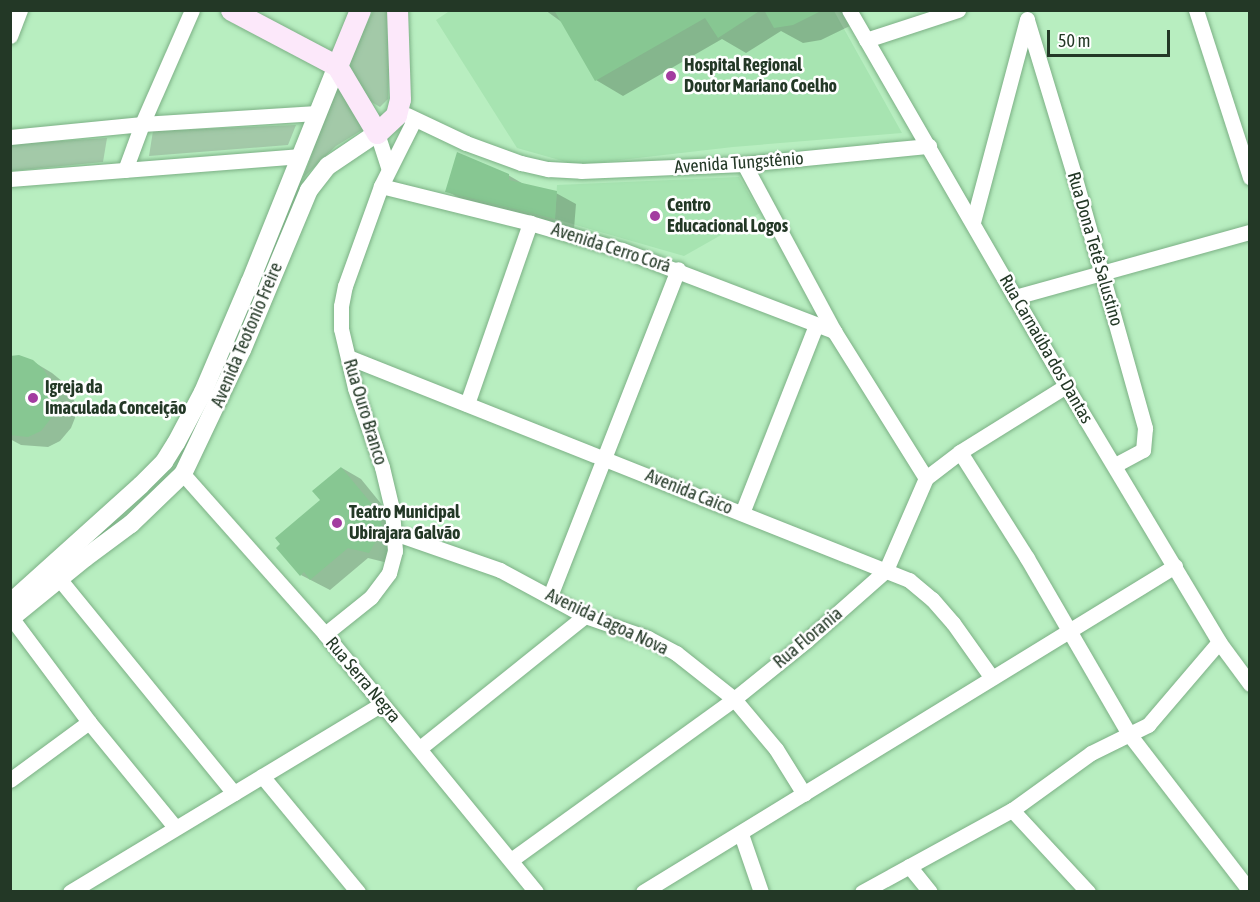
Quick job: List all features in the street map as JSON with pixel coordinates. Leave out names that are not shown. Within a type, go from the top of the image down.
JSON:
[{"type":"main road","points":[[231,10],[337,66],[377,132]]},
{"type":"main road","name":"Avenida Teotonio Freire","points":[[337,66],[360,10]]},
{"type":"main road","points":[[397,10],[406,115]]},
{"type":"main road","name":"Avenida Teotonio Freire","points":[[377,132],[406,115]]},
{"type":"street","points":[[11,32],[20,10]]},
{"type":"street","points":[[125,170],[142,124],[192,10]]},
{"type":"street","name":"Rua Carnaúba dos Dantas","points":[[849,10],[1066,386],[1175,566],[1218,642],[1250,684]]},
{"type":"street","points":[[866,40],[958,10]]},
{"type":"street","points":[[1196,10],[1250,177]]},
{"type":"street","points":[[973,222],[1028,15]]},
{"type":"street","name":"Rua Dona Tetê Salustino","points":[[1028,15],[1145,428],[1143,450],[1115,465]]},
{"type":"street","name":"Avenida Teotonio Freire","points":[[11,614],[164,462],[202,392],[337,66]]},
{"type":"street","points":[[10,137],[142,124],[317,113]]},
{"type":"street","name":"Avenida Tungstênio","points":[[406,115],[466,143],[521,163],[548,169],[581,171],[744,164],[929,146]]},
{"type":"street","name":"Rua Ouro Branco","points":[[325,634],[371,597],[389,573],[395,551],[382,467],[355,388],[341,329],[341,306],[345,286],[389,169],[406,115]]},
{"type":"street","points":[[377,132],[389,169]]},
{"type":"street","name":"Avenida Teotonio Freire","points":[[54,573],[131,524],[183,474],[198,447],[262,303],[301,208],[318,177],[339,157],[377,132]]},
{"type":"street","points":[[10,179],[301,156]]},
{"type":"street","points":[[744,164],[834,331],[926,478]]},
{"type":"street","name":"Avenida Cerro Corá","points":[[381,186],[530,223],[678,270],[834,331]]},
{"type":"street","points":[[467,404],[530,223]]},
{"type":"street","points":[[1016,297],[1182,253],[1250,232]]},
{"type":"street","points":[[550,596],[678,270]]},
{"type":"street","points":[[244,295],[262,303]]},
{"type":"street","points":[[742,513],[816,325]]},
{"type":"street","name":"Avenida Caico","points":[[348,357],[909,580],[932,599],[953,623],[992,678]]},
{"type":"street","name":"Rua Florania","points":[[511,860],[734,699],[807,640],[886,570],[926,478],[960,452],[1066,386]]},
{"type":"street","points":[[960,452],[1070,632],[1129,735],[1250,891]]},
{"type":"street","name":"Rua Serra Negra","points":[[183,474],[325,634],[536,891]]},
{"type":"street","name":"Avenida Lagoa Nova","points":[[394,533],[500,570],[585,616],[648,638],[676,653],[734,699],[776,749],[804,794]]},
{"type":"street","points":[[643,891],[741,834],[1175,566]]},
{"type":"street","points":[[54,573],[234,793]]},
{"type":"street","points":[[11,614],[89,722],[175,827]]},
{"type":"street","points":[[420,748],[585,616]]},
{"type":"street","points":[[862,891],[1011,810],[1091,753],[1148,725],[1218,642]]},
{"type":"street","points":[[70,891],[382,704]]},
{"type":"street","points":[[10,780],[89,722]]},
{"type":"street","points":[[262,776],[353,890]]},
{"type":"street","points":[[1011,810],[1088,891]]},
{"type":"street","points":[[741,834],[761,891]]},
{"type":"street","points":[[909,866],[930,891]]},
{"type":"shaded area","name":"Hospital Regional Doutor Mariano Coelho","points":[[451,10],[834,11],[902,133],[733,147],[577,165],[517,148],[436,20]]},
{"type":"shaded area","points":[[373,11],[391,11],[388,99],[380,107],[365,98],[350,67],[351,55]]},
{"type":"shaded area","points":[[338,82],[367,127],[336,146],[303,178]]},
{"type":"shaded area","points":[[296,125],[288,145],[149,156],[153,131]]},
{"type":"shaded area","points":[[107,138],[103,162],[11,171],[11,144]]},
{"type":"shaded area","name":"Centro Educacional Logos","points":[[739,177],[760,213],[684,256],[555,219],[557,185]]},
{"type":"building","points":[[554,10],[761,10],[718,38],[705,18],[595,81]]},
{"type":"building","points":[[764,10],[823,10],[793,25],[774,28]]},
{"type":"building","points":[[457,152],[509,174],[509,180],[557,191],[555,219],[445,192]]},
{"type":"building","name":"Igreja da Imaculada Conceição","points":[[19,355],[33,360],[44,370],[56,390],[57,407],[52,417],[41,431],[28,437],[10,435],[10,356]]},
{"type":"building","name":"Teatro Municipal Ubirajara Galvão","points":[[341,467],[381,515],[382,531],[369,553],[348,548],[310,580],[304,572],[300,576],[276,548],[280,544],[275,538],[320,500],[312,491]]},
{"type":"place","name":"Hospital Regional Doutor Mariano Coelho","points":[[671,76]]},
{"type":"place","name":"Centro Educacional Logos","points":[[655,216]]},
{"type":"place","name":"Igreja da Imaculada Conceição","points":[[33,398]]},
{"type":"place","name":"Teatro Municipal Ubirajara Galvão","points":[[337,523]]}]
